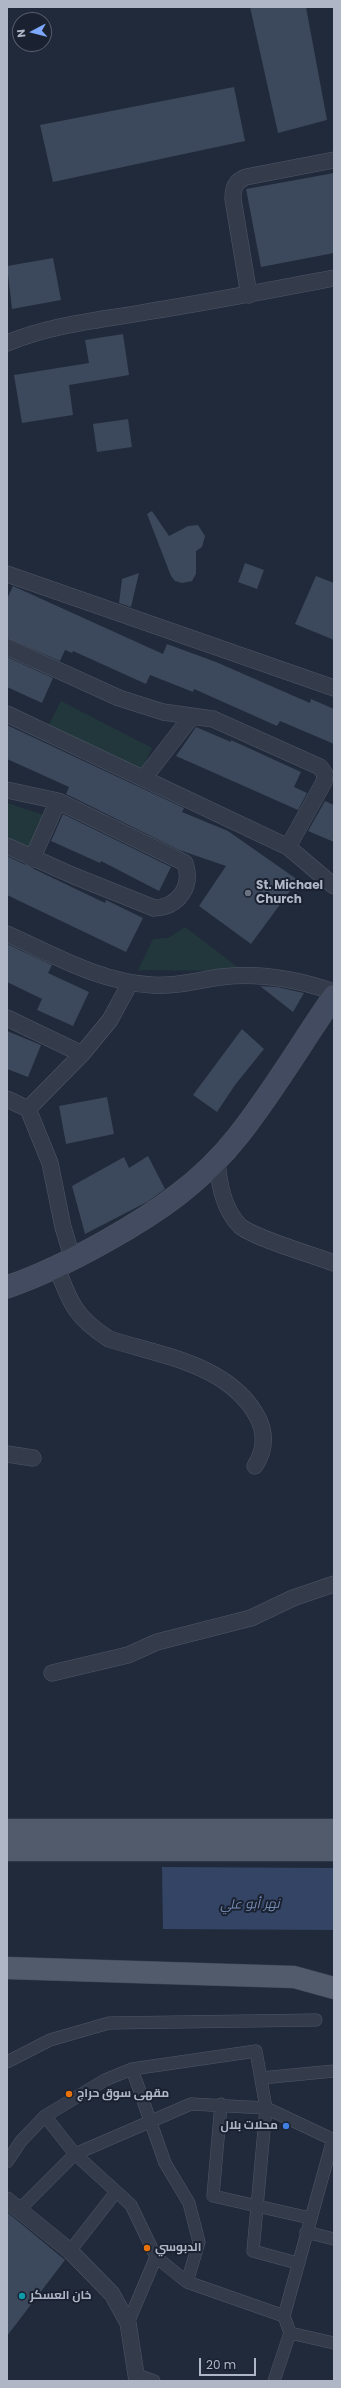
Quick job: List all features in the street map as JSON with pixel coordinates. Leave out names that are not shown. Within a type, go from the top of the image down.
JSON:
[{"type":"main road","points":[[7,1286],[65,1264],[148,1218],[184,1192],[217,1161],[238,1136],[326,1020],[334,996]]},
{"type":"main road","points":[[7,1830],[334,1830]]},
{"type":"main road","points":[[7,1850],[334,1850]]},
{"type":"main road","points":[[7,1968],[294,1977],[334,1988]]},
{"type":"street","points":[[249,295],[233,199],[233,189],[236,184],[246,177],[334,160]]},
{"type":"street","points":[[7,343],[35,332],[75,323],[249,295],[334,278]]},
{"type":"street","points":[[7,574],[334,688]]},
{"type":"street","points":[[7,647],[119,698],[163,712],[213,719],[320,767],[325,774],[320,790],[288,847]]},
{"type":"street","points":[[7,714],[288,847],[334,886]]},
{"type":"street","points":[[144,778],[192,716]]},
{"type":"street","points":[[7,790],[58,801],[185,863],[188,872],[185,890],[180,898],[171,904],[154,908],[32,859],[7,846]]},
{"type":"street","points":[[32,859],[58,801]]},
{"type":"street","points":[[7,934],[89,971],[130,983],[176,985],[222,977],[268,976],[291,980],[334,992]]},
{"type":"street","points":[[28,1109],[82,1054],[110,1020],[130,983]]},
{"type":"street","points":[[7,1018],[82,1054]]},
{"type":"street","points":[[7,1099],[28,1109],[50,1162],[63,1227],[65,1264],[76,1311],[98,1332],[109,1339],[212,1373],[240,1393],[249,1402],[262,1427],[262,1456],[255,1466]]},
{"type":"street","points":[[217,1161],[222,1195],[240,1226],[254,1234],[334,1263]]},
{"type":"street","points":[[7,1454],[34,1458]]},
{"type":"street","points":[[52,1673],[128,1655],[157,1642],[251,1618],[293,1598],[334,1584]]},
{"type":"street","points":[[7,2062],[50,2040],[109,2023],[316,2020]]},
{"type":"street","points":[[7,2162],[21,2141],[44,2116],[105,2080],[132,2069],[256,2051],[266,2108],[253,2251],[297,2263]]},
{"type":"street","points":[[132,2069],[165,2163],[189,2203],[199,2242],[188,2282]]},
{"type":"street","points":[[261,2078],[334,2071]]},
{"type":"street","points":[[154,2381],[137,2378],[128,2323],[112,2294],[70,2251],[13,2205],[75,2154],[191,2104],[221,2104],[266,2108],[333,2139],[297,2263],[284,2316],[290,2333],[274,2381]]},
{"type":"street","points":[[221,2104],[212,2196],[310,2218]]},
{"type":"street","points":[[44,2116],[75,2154],[131,2205],[156,2257],[188,2282],[284,2316]]},
{"type":"street","points":[[70,2251],[116,2192]]},
{"type":"street","points":[[306,2232],[334,2239]]},
{"type":"street","points":[[128,2323],[156,2257]]},
{"type":"street","points":[[290,2333],[334,2343]]},
{"type":"green space","points":[[61,701],[152,748],[141,771],[48,726]]},
{"type":"green space","points":[[7,803],[44,815],[27,852],[7,843]]},
{"type":"green space","points":[[185,927],[243,971],[138,970],[153,939],[168,938]]},
{"type":"water","name":"نهر أبو علي","points":[[162,1867],[334,1868],[334,1930],[163,1929]]},
{"type":"building","points":[[250,7],[306,7],[327,120],[278,133]]},
{"type":"building","points":[[234,87],[245,141],[53,182],[40,125]]},
{"type":"building","points":[[334,173],[334,253],[261,267],[246,189]]},
{"type":"building","points":[[53,258],[61,300],[12,309],[7,266]]},
{"type":"building","points":[[123,334],[129,375],[69,385],[73,415],[22,423],[14,375],[89,363],[85,340]]},
{"type":"building","points":[[128,419],[132,447],[97,452],[93,424]]},
{"type":"building","points":[[152,511],[169,536],[188,526],[198,525],[205,536],[202,547],[196,551],[196,574],[192,581],[182,583],[175,581],[171,576],[147,514]]},
{"type":"building","points":[[245,563],[264,570],[257,589],[238,582]]},
{"type":"building","points":[[139,573],[131,607],[119,603],[122,579]]},
{"type":"building","points":[[316,576],[334,583],[334,640],[295,624]]},
{"type":"building","points":[[13,586],[163,654],[167,644],[216,662],[310,703],[311,699],[334,709],[334,744],[280,721],[277,726],[194,689],[193,692],[150,675],[146,684],[73,651],[72,653],[65,650],[60,661],[7,638],[7,599]]},
{"type":"building","points":[[7,657],[53,678],[42,703],[7,687]]},
{"type":"building","points":[[7,725],[184,808],[182,812],[228,831],[298,880],[251,944],[199,906],[226,866],[179,850],[66,794],[69,787],[7,759]]},
{"type":"building","points":[[196,727],[231,742],[231,740],[301,772],[294,787],[307,793],[298,810],[176,756]]},
{"type":"building","points":[[325,801],[334,805],[334,842],[308,831]]},
{"type":"building","points":[[63,814],[171,867],[159,891],[101,861],[100,863],[51,841]]},
{"type":"building","points":[[7,856],[105,903],[106,900],[143,918],[126,952],[7,895]]},
{"type":"building","points":[[7,944],[52,965],[48,973],[89,992],[73,1026],[37,1010],[42,999],[7,982]]},
{"type":"building","points":[[260,986],[277,987],[304,993],[293,1012]]},
{"type":"building","points":[[242,1029],[264,1049],[235,1085],[217,1112],[193,1095]]},
{"type":"building","points":[[7,1031],[41,1045],[28,1077],[7,1069]]},
{"type":"building","points":[[107,1097],[114,1134],[66,1144],[59,1106]]},
{"type":"building","points":[[148,1156],[165,1189],[147,1202],[85,1234],[72,1186],[124,1157],[129,1168]]},
{"type":"building","name":"خان العسكر","points":[[7,2212],[65,2260],[7,2336]]},
{"type":"place","name":"St. Michael Church","points":[[248,893]]},
{"type":"place","name":"مقهى سوق حراج","points":[[69,2094]]},
{"type":"place","name":"محلات بلال","points":[[286,2126]]},
{"type":"place","name":"الدبوسي","points":[[147,2248]]},
{"type":"place","name":"خان العسكر","points":[[22,2296]]}]
